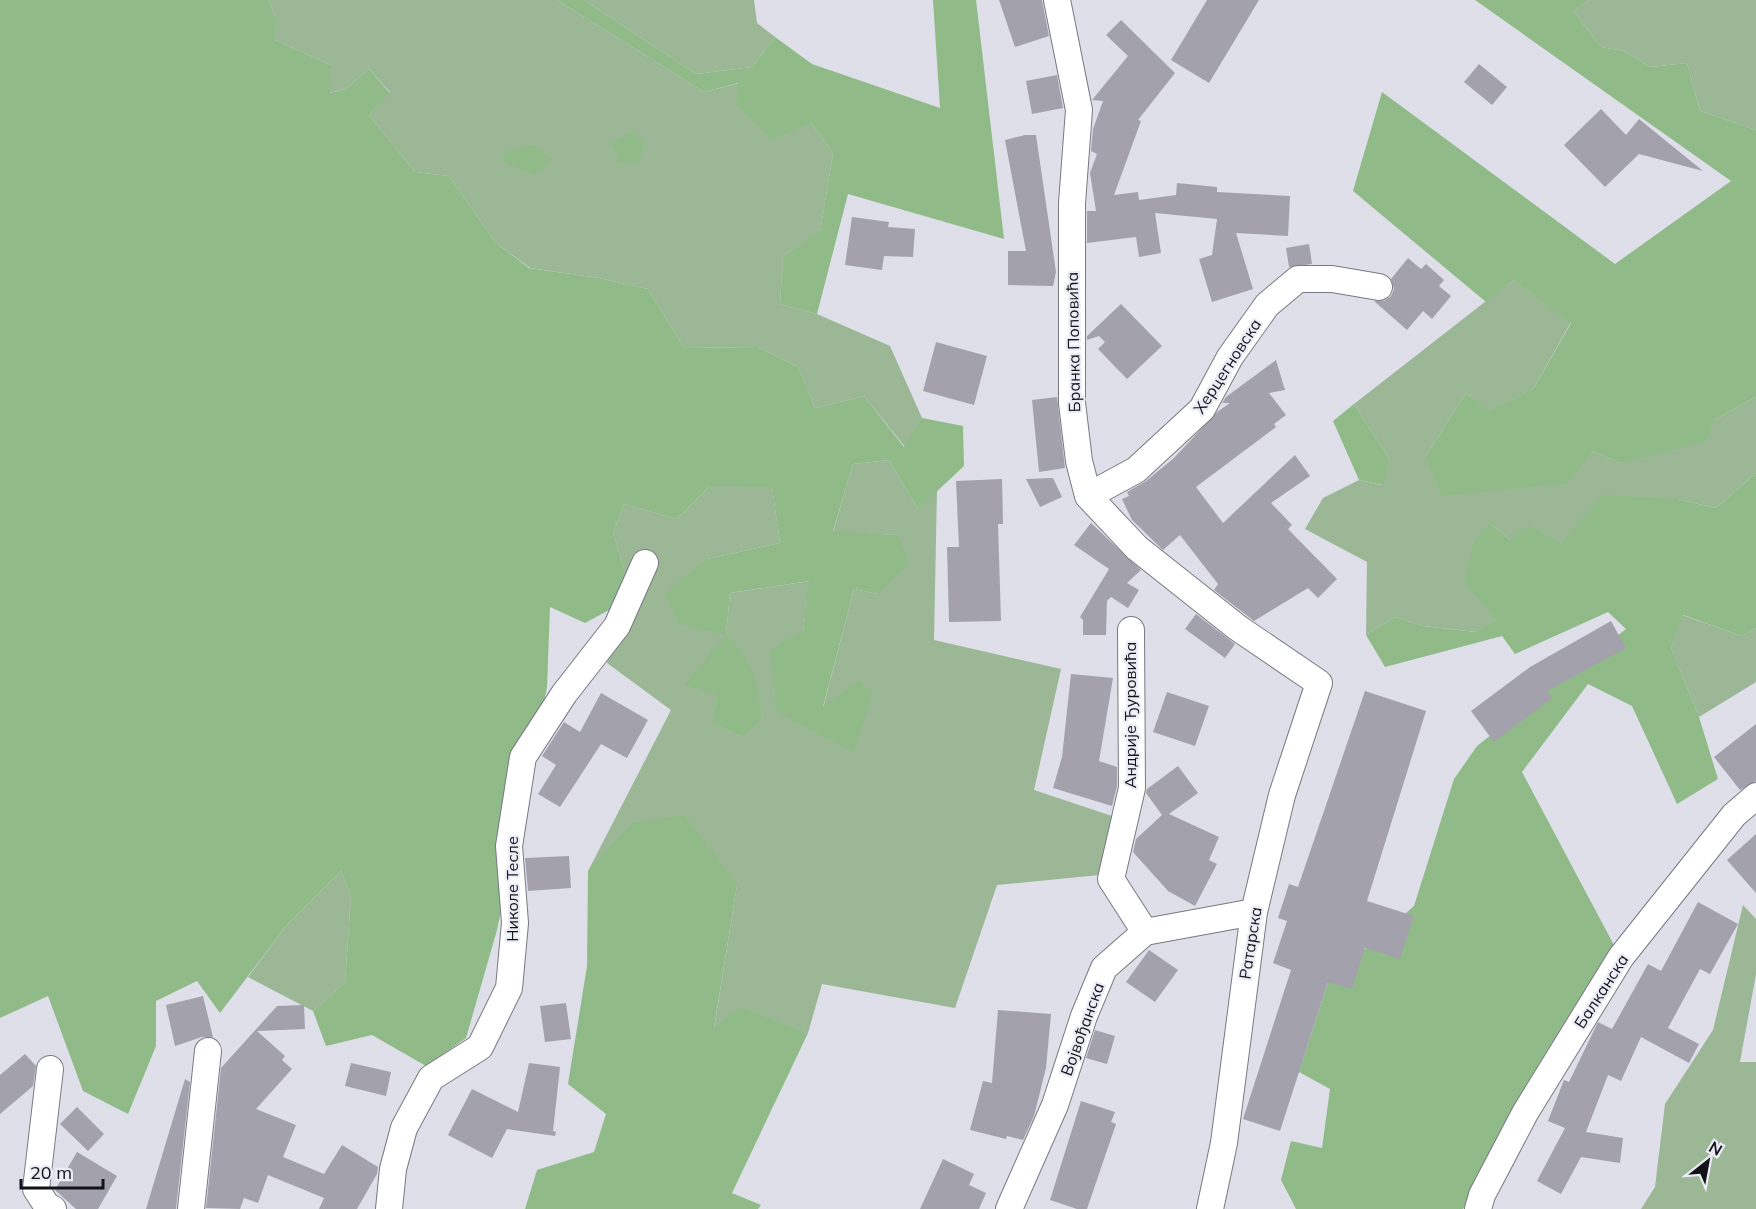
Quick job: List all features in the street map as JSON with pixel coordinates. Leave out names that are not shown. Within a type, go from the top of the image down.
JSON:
[{"type":"street","name":"Бранка Поповића","points":[[1057,0],[1079,110],[1072,203],[1072,403],[1079,461],[1088,496],[1137,548],[1238,628],[1318,683]]},
{"type":"street","name":"Херцегновска","points":[[1088,496],[1136,470],[1202,409],[1230,357],[1267,305],[1298,279],[1332,279],[1379,287]]},
{"type":"street","name":"Николе Тесле","points":[[389,1209],[393,1169],[404,1128],[431,1078],[480,1047],[509,988],[515,923],[509,846],[523,757],[564,694],[617,626],[645,564]]},
{"type":"street","name":"Андрије Ђуровића","points":[[1131,630],[1132,788],[1111,879],[1145,932]]},
{"type":"street","name":"Ратарска","points":[[1210,1209],[1224,1143],[1254,912],[1282,795],[1318,683]]},
{"type":"street","name":"Балканска","points":[[1478,1209],[1482,1195],[1525,1113],[1621,957],[1734,815],[1756,796]]},
{"type":"street","points":[[1145,932],[1254,912]]},
{"type":"street","name":"Војвођанска","points":[[1009,1209],[1055,1105],[1084,1016],[1104,968],[1145,932]]},
{"type":"street","points":[[191,1209],[208,1051]]},
{"type":"street","points":[[50,1069],[36,1189],[47,1206],[53,1209]]},
{"type":"green space","points":[[0,0],[269,0],[275,17],[275,40],[331,65],[330,93],[346,89],[369,69],[390,93],[369,115],[415,172],[449,176],[496,243],[529,268],[599,278],[648,289],[684,348],[758,347],[798,367],[815,408],[864,396],[904,447],[922,418],[963,426],[964,466],[918,509],[889,460],[853,464],[833,531],[898,535],[909,564],[878,594],[854,589],[823,707],[859,681],[872,693],[854,752],[777,712],[770,650],[803,631],[809,581],[730,593],[726,635],[680,624],[665,593],[707,559],[780,543],[772,487],[710,486],[677,519],[624,504],[613,533],[624,568],[624,602],[585,623],[550,607],[547,687],[497,930],[466,1038],[426,1066],[372,1035],[326,1046],[313,1011],[345,982],[351,896],[341,871],[286,926],[220,1013],[197,981],[156,1001],[156,1046],[128,1114],[83,1091],[48,996],[0,1018]]},
{"type":"green space","points":[[269,0],[557,0],[704,92],[739,83],[811,123],[833,153],[820,233],[783,256],[780,304],[817,314],[890,346],[922,418],[905,447],[864,396],[815,408],[798,367],[758,347],[684,348],[648,289],[599,278],[530,268],[496,243],[449,176],[415,172],[369,115],[390,92],[369,69],[346,89],[329,93],[331,65],[275,40],[275,17]]},
{"type":"green space","points":[[557,0],[584,0],[696,74],[752,67],[775,37],[812,64],[940,108],[933,0],[976,0],[1004,239],[848,194],[817,314],[780,304],[783,256],[820,232],[833,153],[811,123],[771,140],[736,105],[738,83],[704,92]]},
{"type":"green space","points":[[584,0],[754,0],[757,23],[775,37],[752,67],[696,74]]},
{"type":"green space","points":[[1475,0],[1588,0],[1574,12],[1601,47],[1624,51],[1650,67],[1687,63],[1700,111],[1756,130],[1756,397],[1714,420],[1707,441],[1621,463],[1592,451],[1568,483],[1442,496],[1426,456],[1466,393],[1490,411],[1534,388],[1571,323],[1513,280],[1486,302],[1353,191],[1382,92],[1615,264],[1731,181]]},
{"type":"green space","points":[[1588,0],[1756,0],[1756,130],[1700,111],[1687,63],[1650,67],[1624,51],[1601,47],[1574,12]]},
{"type":"green space","points":[[632,132],[645,143],[638,162],[619,163],[613,142]]},
{"type":"green space","points":[[534,145],[552,160],[535,175],[503,162],[505,152]]},
{"type":"green space","points":[[1513,280],[1571,322],[1534,388],[1490,412],[1466,393],[1426,456],[1592,451],[1621,463],[1714,420],[1756,397],[1756,473],[1716,508],[1677,499],[1561,544],[1510,540],[1490,523],[1496,619],[1477,632],[1423,626],[1395,617],[1366,635],[1367,562],[1305,529],[1323,498],[1359,480],[1382,485],[1390,460],[1354,404]]},
{"type":"green space","points":[[1354,404],[1390,460],[1383,485],[1359,480],[1333,421]]},
{"type":"green space","points":[[889,460],[918,509],[937,490],[934,640],[1061,669],[1034,790],[1118,818],[1099,875],[997,885],[955,1008],[822,984],[808,1033],[741,1008],[714,1029],[737,885],[588,871],[671,710],[607,663],[624,602],[624,568],[613,533],[624,504],[677,519],[710,486],[772,486],[780,543],[707,559],[726,635],[730,593],[810,581],[803,631],[823,708],[854,589],[878,594],[898,535],[833,532],[853,464]],"holes":[[[716,694],[742,737],[715,723]]]},
{"type":"green space","points":[[1756,473],[1756,628],[1742,636],[1683,615],[1671,648],[1699,717],[1718,779],[1677,804],[1632,706],[1588,684],[1522,772],[1616,949],[1570,1020],[1463,1209],[1296,1209],[1281,1180],[1291,1141],[1322,1148],[1330,1089],[1299,1072],[1328,982],[1414,906],[1454,779],[1477,746],[1626,629],[1608,612],[1515,654],[1502,636],[1385,667],[1366,635],[1395,617],[1423,626],[1476,632],[1496,619],[1465,583],[1474,540],[1490,523],[1510,540],[1529,525],[1561,544],[1602,495],[1677,499],[1716,508]]},
{"type":"green space","points":[[1682,615],[1742,636],[1756,628],[1756,682],[1699,717],[1671,648]]},
{"type":"green space","points":[[726,635],[744,655],[753,672],[760,703],[762,718],[742,737],[714,723],[716,694],[684,685]]},
{"type":"green space","points":[[684,815],[737,885],[714,1028],[741,1007],[808,1033],[732,1193],[761,1205],[758,1209],[525,1209],[537,1170],[594,1152],[606,1114],[568,1084],[587,966],[588,871],[632,823]]},
{"type":"green space","points":[[341,871],[351,896],[345,982],[313,1011],[248,977],[286,926]]},
{"type":"green space","points":[[1743,905],[1756,919],[1756,974],[1740,1062],[1756,1062],[1756,1209],[1641,1209],[1655,1187],[1665,1104],[1713,1030]]},
{"type":"building","points":[[999,0],[1042,0],[1049,36],[1015,47]]},
{"type":"building","points":[[1207,0],[1259,0],[1209,83],[1171,60]]},
{"type":"building","points":[[1121,20],[1175,73],[1138,120],[1141,121],[1114,195],[1138,192],[1139,200],[1176,195],[1177,183],[1217,187],[1217,192],[1290,196],[1288,236],[1236,233],[1253,289],[1212,302],[1199,259],[1212,255],[1217,219],[1155,213],[1161,253],[1139,257],[1136,237],[1087,243],[1087,211],[1096,211],[1090,173],[1097,154],[1091,151],[1093,129],[1103,101],[1092,100],[1128,56],[1106,35]]},
{"type":"building","points":[[1479,64],[1507,87],[1492,105],[1464,82]]},
{"type":"building","points":[[1057,75],[1063,108],[1032,114],[1026,81]]},
{"type":"building","points":[[1601,109],[1626,135],[1639,119],[1703,171],[1639,154],[1605,187],[1564,145]]},
{"type":"building","points":[[1036,135],[1056,272],[1053,286],[1008,285],[1008,251],[1026,251],[1005,140]]},
{"type":"building","points":[[852,217],[889,222],[888,227],[915,229],[913,257],[884,256],[882,270],[845,265]]},
{"type":"building","points":[[1309,244],[1312,264],[1289,267],[1286,248]]},
{"type":"building","points":[[1408,258],[1421,269],[1426,264],[1444,280],[1439,286],[1451,296],[1432,319],[1423,311],[1407,330],[1374,301],[1384,301],[1391,296],[1394,289],[1391,279]]},
{"type":"building","points":[[1121,304],[1162,346],[1127,379],[1098,349],[1105,342],[1099,336],[1087,340],[1087,336]]},
{"type":"building","points":[[936,342],[987,356],[974,405],[923,391]]},
{"type":"building","points":[[1276,360],[1285,390],[1269,393],[1286,415],[1274,424],[1276,427],[1196,487],[1223,523],[1295,455],[1310,476],[1271,503],[1292,525],[1288,529],[1337,579],[1318,598],[1308,588],[1254,621],[1214,590],[1218,584],[1180,535],[1163,550],[1132,520],[1122,499],[1129,496],[1127,492],[1146,481],[1174,458],[1217,412],[1230,403],[1222,403],[1226,397]]},
{"type":"building","points":[[1057,397],[1065,468],[1039,472],[1032,400]]},
{"type":"building","points":[[1053,478],[1062,497],[1040,507],[1026,479]]},
{"type":"building","points":[[1002,479],[1003,524],[998,524],[1001,621],[949,622],[947,547],[959,547],[956,481]]},
{"type":"building","points":[[1091,523],[1141,570],[1127,583],[1139,590],[1128,608],[1111,597],[1107,601],[1106,635],[1083,635],[1083,620],[1080,617],[1109,569],[1074,545]]},
{"type":"building","points":[[1196,614],[1235,644],[1225,658],[1185,629]]},
{"type":"building","points":[[1611,621],[1626,648],[1547,691],[1552,698],[1494,742],[1471,711],[1530,667]]},
{"type":"building","points":[[1071,674],[1113,678],[1099,761],[1117,767],[1117,786],[1112,806],[1053,788],[1062,757]]},
{"type":"building","points":[[1365,691],[1426,711],[1367,901],[1414,916],[1400,959],[1365,948],[1352,989],[1328,982],[1280,1131],[1243,1119],[1291,970],[1273,963],[1287,921],[1278,918],[1289,884],[1298,887]]},
{"type":"building","points":[[1167,692],[1209,706],[1195,746],[1153,732]]},
{"type":"building","points":[[601,693],[648,720],[627,758],[601,744],[560,807],[538,794],[556,765],[542,756],[564,722],[580,732]]},
{"type":"building","points":[[1756,724],[1756,781],[1740,790],[1714,757]]},
{"type":"building","points":[[1178,766],[1198,793],[1169,814],[1219,837],[1209,860],[1217,864],[1195,906],[1168,891],[1133,852],[1136,839],[1162,815],[1146,793],[1147,789]]},
{"type":"building","points":[[1756,834],[1756,893],[1727,860]]},
{"type":"building","points":[[569,856],[571,888],[528,891],[525,858]]},
{"type":"building","points":[[1698,902],[1738,924],[1710,974],[1700,969],[1668,1028],[1699,1044],[1689,1063],[1641,1037],[1621,1081],[1608,1075],[1586,1132],[1623,1138],[1620,1163],[1581,1157],[1561,1194],[1537,1181],[1565,1128],[1548,1121],[1564,1080],[1569,1082],[1598,1022],[1612,1029],[1648,964],[1661,971]]},
{"type":"building","points":[[1149,950],[1178,970],[1155,1002],[1126,982]]},
{"type":"building","points":[[203,996],[213,1037],[202,1037],[175,1046],[166,1005]]},
{"type":"building","points":[[566,1003],[571,1039],[545,1042],[540,1006]]},
{"type":"building","points":[[304,1005],[305,1029],[257,1031],[285,1056],[282,1060],[292,1069],[256,1109],[296,1125],[283,1157],[324,1174],[342,1145],[378,1167],[377,1174],[357,1209],[319,1209],[324,1198],[268,1175],[258,1203],[244,1198],[240,1209],[206,1208],[221,1068],[277,1006]]},
{"type":"building","points":[[998,1010],[1051,1014],[1046,1068],[1034,1116],[1023,1140],[1007,1136],[1006,1139],[970,1130],[983,1081],[992,1083]]},
{"type":"building","points":[[1095,1030],[1115,1036],[1107,1064],[1086,1058]]},
{"type":"building","points":[[25,1054],[36,1066],[33,1086],[0,1114],[0,1075]]},
{"type":"building","points":[[351,1063],[391,1072],[386,1096],[345,1086]]},
{"type":"building","points":[[529,1063],[560,1067],[553,1131],[556,1132],[555,1136],[507,1129],[492,1158],[448,1135],[472,1089],[518,1112]]},
{"type":"building","points":[[185,1079],[190,1082],[176,1209],[146,1209]]},
{"type":"building","points":[[1081,1101],[1115,1112],[1111,1122],[1116,1124],[1087,1209],[1077,1209],[1050,1200]]},
{"type":"building","points":[[77,1107],[104,1134],[88,1151],[60,1124]]},
{"type":"building","points":[[77,1152],[117,1176],[98,1209],[76,1209],[55,1190]]},
{"type":"building","points":[[943,1159],[974,1174],[969,1185],[986,1193],[979,1209],[920,1209]]}]
